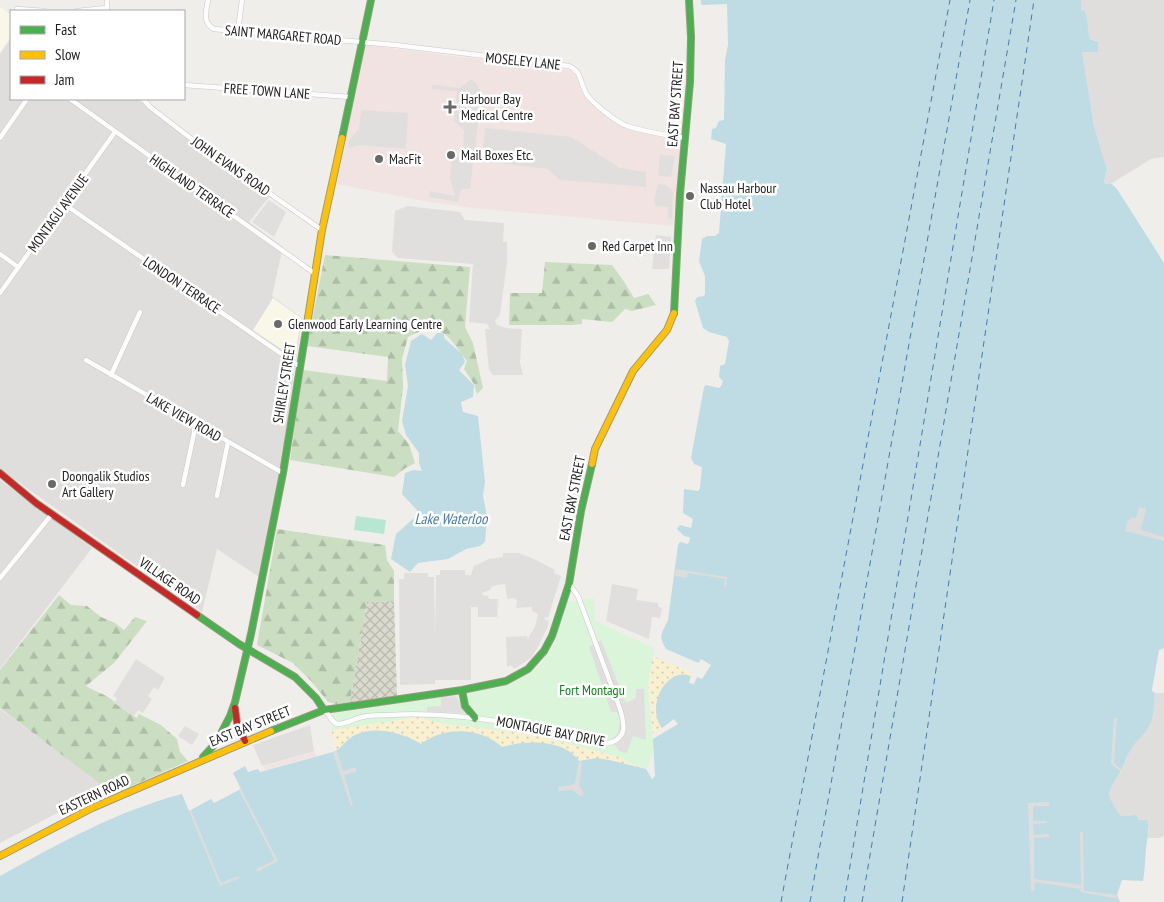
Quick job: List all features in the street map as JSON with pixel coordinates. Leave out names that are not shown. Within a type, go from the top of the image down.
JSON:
[{"type":"main road","name":"SHIRLEY STREET","points":[[200,761],[216,743],[227,722],[235,702],[247,650],[283,473],[322,230],[371,0]]},
{"type":"main road","name":"EAST BAY STREET","points":[[200,761],[324,710],[462,690],[506,681],[528,670],[537,660],[552,636],[569,584],[581,511],[595,449],[633,372],[671,322],[676,297],[680,194],[691,64],[689,0]]},
{"type":"main road","name":"VILLAGE ROAD","points":[[0,474],[52,514],[247,650],[295,678],[316,698],[324,710]]},
{"type":"main road","points":[[462,690],[462,700],[466,711],[475,718]]},
{"type":"main road","points":[[235,702],[237,722],[245,741]]},
{"type":"main road","name":"EASTERN ROAD","points":[[0,856],[92,808],[200,761]]},
{"type":"street","points":[[92,10],[107,9],[107,0]]},
{"type":"street","name":"SAINT MARGARET ROAD","points":[[208,0],[205,15],[206,23],[214,29],[362,42]]},
{"type":"street","points":[[238,30],[242,0]]},
{"type":"street","points":[[17,9],[31,10]]},
{"type":"street","name":"MOSELEY LANE","points":[[362,42],[569,66],[578,72],[588,96],[626,126],[686,138]]},
{"type":"street","name":"FREE TOWN LANE","points":[[185,85],[350,97]]},
{"type":"street","points":[[0,138],[27,100]]},
{"type":"street","name":"HIGHLAND TERRACE","points":[[71,100],[314,273]]},
{"type":"street","name":"JOHN EVANS ROAD","points":[[144,100],[150,107],[193,140],[322,230]]},
{"type":"street","name":"MONTAGU AVENUE","points":[[0,293],[115,132]]},
{"type":"street","name":"LONDON TERRACE","points":[[64,204],[299,366]]},
{"type":"street","points":[[0,254],[18,267]]},
{"type":"street","points":[[111,375],[140,312]]},
{"type":"street","name":"LAKE VIEW ROAD","points":[[86,360],[283,473]]},
{"type":"street","points":[[184,485],[196,424]]},
{"type":"street","points":[[217,496],[228,442]]},
{"type":"street","points":[[0,578],[52,514]]},
{"type":"street","name":"MONTAGUE BAY DRIVE","points":[[324,710],[336,724],[362,717],[417,714],[505,721],[604,744],[612,743],[623,732],[624,723],[578,596],[569,584]]},
{"type":"shaded area","points":[[1081,0],[1164,0],[1164,157],[1151,159],[1109,185],[1104,182],[1107,169],[1094,126],[1082,52],[1097,41],[1090,39],[1087,30],[1086,13],[1081,10]]},
{"type":"shaded area","points":[[0,7],[10,14],[10,37],[0,52]]},
{"type":"shaded area","points":[[10,39],[10,100],[138,100],[269,197],[249,222],[283,247],[272,296],[302,318],[281,465],[259,577],[217,549],[202,612],[0,469],[0,54]]},
{"type":"shaded area","points":[[365,45],[572,71],[587,100],[625,128],[681,140],[673,226],[472,208],[424,201],[337,184]]},
{"type":"shaded area","points":[[471,79],[477,84],[480,91],[470,189],[461,189],[458,202],[429,197],[430,191],[455,196],[450,179],[451,162],[463,154],[464,130],[454,121],[457,91],[432,89],[432,85],[460,88]]},
{"type":"shaded area","points":[[361,110],[408,113],[406,149],[358,145],[351,148],[348,147],[350,138],[359,130]]},
{"type":"shaded area","points":[[485,128],[571,137],[620,168],[646,172],[646,187],[560,180],[548,169],[482,161]]},
{"type":"shaded area","points":[[660,155],[675,156],[671,177],[658,176]]},
{"type":"shaded area","points":[[658,184],[666,185],[673,191],[672,219],[668,218],[668,207],[656,206],[654,200]]},
{"type":"shaded area","points":[[269,200],[286,212],[274,237],[252,222]]},
{"type":"shaded area","points":[[407,206],[460,212],[465,220],[504,223],[503,242],[507,242],[507,262],[500,315],[495,321],[497,325],[506,328],[522,329],[520,362],[523,375],[493,375],[489,370],[485,329],[490,329],[487,324],[469,322],[473,264],[398,258],[392,252],[395,211]]},
{"type":"shaded area","points":[[656,235],[671,237],[669,269],[652,269]]},
{"type":"shaded area","name":"Glenwood Early Learning Centre","points":[[273,298],[301,318],[295,358],[253,330]]},
{"type":"shaded area","points":[[0,480],[92,548],[0,669]]},
{"type":"shaded area","points":[[503,553],[518,553],[534,559],[555,570],[554,573],[561,576],[548,618],[545,617],[544,619],[549,621],[548,626],[531,658],[514,669],[511,665],[507,667],[506,637],[527,636],[528,640],[535,627],[538,614],[532,611],[532,607],[516,608],[517,600],[514,598],[507,599],[505,584],[492,586],[490,590],[482,593],[482,595],[488,596],[489,599],[498,599],[497,617],[478,617],[478,607],[471,607],[471,680],[435,680],[435,684],[400,685],[399,579],[404,579],[404,573],[428,573],[428,577],[434,577],[435,640],[436,575],[440,575],[440,570],[465,570],[465,575],[471,575],[474,566],[489,559],[503,557]]},
{"type":"shaded area","points":[[612,584],[638,589],[636,600],[658,603],[658,606],[662,609],[660,618],[652,617],[649,639],[606,621]]},
{"type":"shaded area","points":[[394,601],[397,696],[350,702],[367,602]]},
{"type":"shaded area","points":[[601,640],[626,703],[636,698],[636,689],[644,689],[646,740],[633,736],[627,753],[619,751],[611,740],[618,733],[620,721],[617,712],[611,712],[589,647]]},
{"type":"shaded area","points":[[136,659],[165,678],[158,690],[154,687],[148,696],[152,699],[143,713],[138,710],[134,716],[114,703],[117,698],[113,696]]},
{"type":"shaded area","points":[[1155,693],[1164,693],[1164,836],[1148,838],[1149,829],[1145,820],[1139,820],[1136,815],[1121,816],[1111,803],[1109,793],[1112,783],[1122,770],[1130,750],[1152,720]]},
{"type":"shaded area","points":[[456,696],[465,713],[427,712],[427,707],[441,706],[441,697]]},
{"type":"shaded area","points":[[0,709],[107,787],[0,843]]},
{"type":"shaded area","points":[[310,725],[314,751],[262,766],[253,745]]},
{"type":"shaded area","points":[[185,726],[199,734],[192,745],[178,736]]},
{"type":"shaded area","points":[[314,751],[316,756],[265,770],[264,766]]},
{"type":"green space","points":[[325,255],[470,267],[465,327],[473,343],[483,388],[477,394],[474,384],[464,369],[467,361],[443,333],[436,330],[428,330],[408,337],[402,359],[403,387],[398,431],[409,444],[415,463],[394,477],[290,460],[303,370],[387,381],[388,357],[307,346]]},
{"type":"green space","points":[[545,262],[612,265],[634,298],[648,294],[656,305],[632,311],[625,309],[612,322],[582,319],[582,324],[572,325],[509,325],[510,293],[542,293]]},
{"type":"green space","points":[[356,516],[386,520],[384,534],[354,530]]},
{"type":"green space","points":[[277,529],[385,545],[387,560],[394,571],[394,601],[367,602],[350,702],[336,704],[328,702],[293,663],[257,645]]},
{"type":"green space","points":[[59,595],[71,605],[87,606],[101,617],[115,623],[124,630],[135,617],[147,621],[114,663],[86,686],[109,698],[137,718],[139,714],[161,725],[177,739],[180,752],[188,761],[114,794],[0,708],[0,670]]},
{"type":"green space","name":"Fort Montagu","points":[[594,598],[595,621],[654,648],[648,686],[654,748],[647,769],[624,761],[623,758],[527,733],[445,724],[418,717],[331,730],[334,712],[467,693],[510,684],[538,667],[554,644],[566,603]]},
{"type":"sand","points":[[653,656],[692,673],[664,723],[665,726],[653,734],[648,686]]},
{"type":"sand","points":[[418,717],[445,724],[527,733],[623,758],[624,761],[646,769],[592,765],[508,749],[425,744],[337,751],[331,730]]},
{"type":"water","points":[[701,0],[1081,0],[1081,10],[1085,11],[1087,17],[1090,39],[1098,42],[1098,52],[1082,52],[1094,126],[1107,169],[1104,182],[1112,184],[1117,189],[1164,263],[1164,648],[1159,650],[1152,689],[1155,693],[1152,720],[1129,753],[1110,792],[1112,802],[1121,816],[1136,815],[1139,820],[1147,820],[1148,831],[1143,881],[1122,880],[1117,895],[1120,902],[0,902],[0,876],[88,829],[134,809],[182,794],[189,811],[211,799],[214,803],[241,789],[233,773],[245,766],[248,772],[258,769],[260,772],[333,752],[355,735],[363,732],[389,732],[421,744],[440,734],[462,731],[484,736],[502,747],[522,743],[544,743],[564,749],[579,761],[597,758],[609,760],[646,769],[652,779],[655,776],[653,739],[678,724],[674,719],[662,728],[657,719],[657,699],[661,690],[667,682],[682,674],[691,676],[689,683],[694,684],[697,677],[702,679],[711,665],[701,659],[699,663],[666,649],[661,637],[668,620],[678,545],[680,542],[688,544],[690,539],[677,529],[680,525],[691,528],[693,519],[683,513],[684,489],[698,491],[700,488],[702,467],[694,464],[691,458],[704,387],[706,385],[719,388],[721,386],[723,381],[719,377],[720,366],[725,364],[729,341],[727,337],[709,332],[703,328],[695,301],[697,297],[704,296],[705,294],[705,276],[699,261],[702,239],[719,233],[726,144],[711,139],[712,129],[716,128],[719,121],[724,120],[725,60],[728,45],[727,4],[703,5]]},
{"type":"water","name":"Lake Waterloo","points":[[437,333],[444,333],[444,338],[462,354],[465,362],[459,370],[474,385],[473,397],[461,402],[463,412],[478,416],[485,482],[483,496],[487,516],[485,542],[480,546],[466,549],[448,559],[418,563],[410,572],[391,559],[396,534],[414,518],[417,510],[402,494],[405,473],[413,470],[422,471],[419,463],[419,453],[406,435],[402,421],[408,386],[405,365],[411,341],[422,334],[431,340]]},
{"type":"pier","points":[[1139,507],[1146,509],[1141,530],[1164,537],[1164,541],[1125,531],[1128,519],[1131,520],[1131,517],[1136,518]]},
{"type":"pier","points":[[676,569],[727,577],[726,587],[724,587],[725,579],[688,573],[687,578],[675,576]]},
{"type":"pier","points":[[1114,718],[1117,718],[1114,763],[1122,770],[1120,771],[1111,764]]},
{"type":"pier","points":[[337,751],[343,771],[356,768],[356,772],[344,775],[353,806],[351,806],[333,752]]},
{"type":"pier","points":[[579,761],[582,762],[579,786],[583,795],[580,796],[573,790],[559,791],[558,787],[575,783]]},
{"type":"pier","points":[[241,789],[278,861],[257,872],[256,869],[275,860],[239,790]]},
{"type":"pier","points":[[1049,802],[1049,806],[1033,806],[1033,821],[1047,821],[1047,823],[1033,824],[1034,835],[1049,834],[1049,837],[1034,838],[1034,879],[1081,885],[1080,832],[1083,832],[1084,891],[1117,895],[1119,899],[1081,892],[1080,889],[1035,882],[1034,891],[1031,891],[1028,803]]},
{"type":"pier","points":[[191,810],[221,883],[239,876],[240,878],[220,886],[189,811]]},
{"type":"ferry route","points":[[781,902],[950,0]]},
{"type":"ferry route","points":[[810,902],[970,0]]},
{"type":"ferry route","points":[[844,902],[994,0]]},
{"type":"ferry route","points":[[862,902],[1016,0]]},
{"type":"ferry route","points":[[902,902],[1034,0]]},
{"type":"traffic: fast","points":[[342,138],[371,0]]},
{"type":"traffic: fast","points":[[674,313],[680,194],[690,82],[691,37],[689,0]]},
{"type":"traffic: fast","points":[[203,757],[216,743],[235,702],[251,634],[283,473],[308,318]]},
{"type":"traffic: fast","points":[[271,731],[324,710],[462,690],[506,681],[528,669],[544,651],[552,636],[569,584],[581,511],[592,464]]},
{"type":"traffic: fast","points":[[197,615],[239,644],[295,677],[316,698],[324,710]]},
{"type":"traffic: fast","points":[[462,690],[465,706],[475,718]]},
{"type":"traffic: slow","points":[[308,318],[322,230],[342,138]]},
{"type":"traffic: slow","points":[[592,464],[595,449],[633,371],[667,330],[674,313]]},
{"type":"traffic: slow","points":[[0,856],[92,808],[271,731]]},
{"type":"traffic: jam","points":[[0,473],[36,503],[197,615]]},
{"type":"traffic: jam","points":[[235,708],[237,723],[245,741]]},
{"type":"place","name":"Harbour Bay Medical Centre","points":[[450,107]]},
{"type":"place","name":"Mail Boxes Etc.","points":[[451,155]]},
{"type":"place","name":"MacFit","points":[[379,159]]},
{"type":"place","name":"Nassau Harbour Club Hotel","points":[[690,196]]},
{"type":"place","name":"Red Carpet Inn","points":[[592,246]]},
{"type":"place","name":"Glenwood Early Learning Centre","points":[[278,324]]},
{"type":"place","name":"Doongalik Studios Art Gallery","points":[[52,484]]}]
